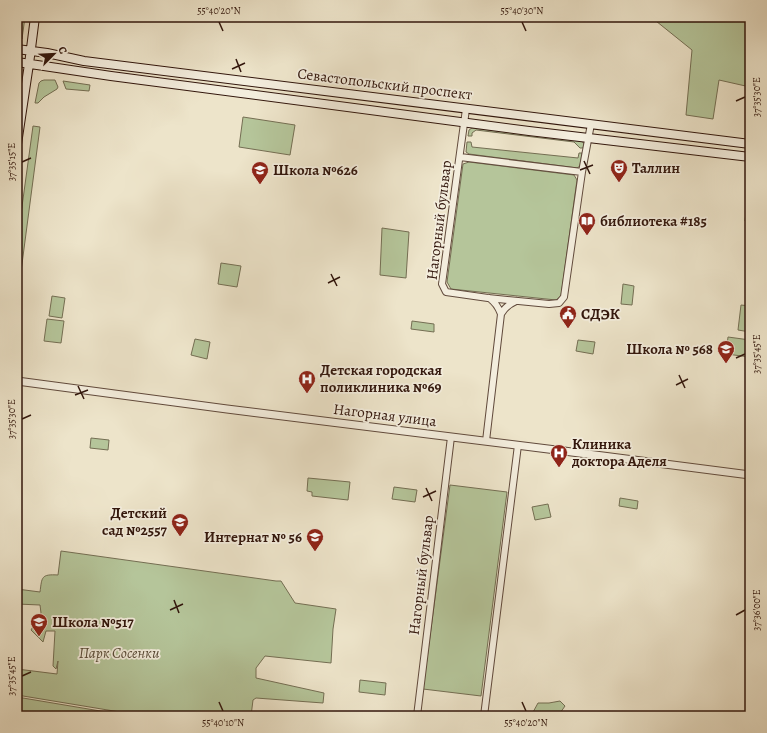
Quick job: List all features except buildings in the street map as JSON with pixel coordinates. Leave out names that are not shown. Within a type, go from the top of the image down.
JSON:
[{"type":"main road","points":[[17,144],[19,110],[29,64],[34,17]]},
{"type":"main road","name":"Севастопольский проспект","points":[[17,49],[47,53],[84,61],[750,144]]},
{"type":"main road","name":"Севастопольский проспект","points":[[17,62],[111,76],[589,139],[750,157]]},
{"type":"street","name":"Нагорный бульвар","points":[[466,109],[442,284],[446,292],[488,298],[549,304],[559,302],[564,297],[582,172],[591,124]]},
{"type":"street","points":[[460,156],[582,172]]},
{"type":"street","points":[[486,441],[501,314],[499,307],[488,298]]},
{"type":"street","points":[[501,314],[510,303],[517,300]]},
{"type":"street","name":"Нагорная улица","points":[[17,381],[750,475]]},
{"type":"street","name":"Нагорный бульвар","points":[[417,716],[451,437]]},
{"type":"street","points":[[484,716],[518,445]]},
{"type":"green space","points":[[17,17],[25,17],[22,39],[17,38]]},
{"type":"green space","points":[[651,17],[750,17],[750,87],[719,80],[713,119],[686,115],[692,50]]},
{"type":"green space","points":[[44,80],[55,80],[58,87],[38,103],[35,103],[39,83]]},
{"type":"green space","points":[[63,81],[90,85],[89,91],[66,89]]},
{"type":"green space","points":[[243,117],[295,125],[290,155],[239,147]]},
{"type":"green space","points":[[33,126],[40,127],[17,302],[17,243]]},
{"type":"green space","points":[[472,128],[582,141],[584,144],[583,148],[580,148],[574,142],[476,130],[472,133],[472,136],[468,136],[469,130]]},
{"type":"green space","points":[[467,142],[471,142],[472,147],[578,158],[579,153],[582,153],[580,166],[577,168],[469,154],[466,152]]},
{"type":"green space","points":[[469,162],[574,175],[577,180],[561,296],[556,300],[451,289],[447,282],[463,164]]},
{"type":"green space","points":[[747,202],[750,203],[750,221],[745,221]]},
{"type":"green space","points":[[382,228],[409,232],[406,278],[380,275]]},
{"type":"green space","points":[[221,263],[241,266],[237,287],[218,284]]},
{"type":"green space","points":[[623,284],[634,286],[632,305],[621,304]]},
{"type":"green space","points":[[52,296],[65,298],[62,318],[49,316]]},
{"type":"green space","points":[[741,305],[750,306],[750,332],[738,330]]},
{"type":"green space","points":[[47,319],[64,321],[61,343],[44,341]]},
{"type":"green space","points":[[412,321],[434,324],[434,332],[411,329]]},
{"type":"green space","points":[[728,337],[750,340],[750,357],[726,354]]},
{"type":"green space","points":[[195,339],[210,342],[207,359],[191,355]]},
{"type":"green space","points":[[578,340],[595,342],[593,354],[576,351]]},
{"type":"green space","points":[[91,438],[109,440],[108,450],[90,448]]},
{"type":"green space","points":[[308,478],[350,482],[348,500],[312,496],[312,492],[307,491]]},
{"type":"green space","points":[[450,485],[507,492],[481,696],[423,689]]},
{"type":"green space","points":[[394,487],[417,490],[415,502],[392,499]]},
{"type":"green space","points":[[620,498],[638,501],[637,509],[619,506]]},
{"type":"green space","points":[[548,504],[551,517],[535,520],[532,507]]},
{"type":"green space","name":"Парк Сосенки","points":[[61,551],[281,581],[295,603],[336,609],[331,663],[265,656],[256,668],[256,678],[324,693],[323,703],[256,698],[253,700],[251,716],[144,716],[17,695],[17,669],[57,674],[58,661],[56,669],[53,666],[55,631],[46,631],[43,642],[31,630],[41,613],[40,605],[17,604],[17,589],[40,592],[41,583],[45,576],[58,575]]},
{"type":"green space","points":[[360,680],[386,683],[385,695],[359,692]]},
{"type":"green space","points":[[17,697],[130,716],[17,716]]},
{"type":"green space","points":[[560,701],[565,706],[558,716],[536,716],[532,714],[538,703]]},
{"type":"place","name":"Таллин","points":[[619,183]]},
{"type":"place","name":"Школа №626","points":[[260,185]]},
{"type":"place","name":"библиотека #185","points":[[587,236]]},
{"type":"place","name":"СДЭК","points":[[568,329]]},
{"type":"place","name":"Школа № 568","points":[[726,364]]},
{"type":"place","name":"Детская городская поликлиника №69","points":[[307,394]]},
{"type":"place","name":"Клиника доктора Аделя","points":[[559,468]]},
{"type":"place","name":"Детский сад №2557","points":[[180,537]]},
{"type":"place","name":"Интернат № 56","points":[[315,552]]},
{"type":"place","name":"Школа №517","points":[[39,637]]}]
